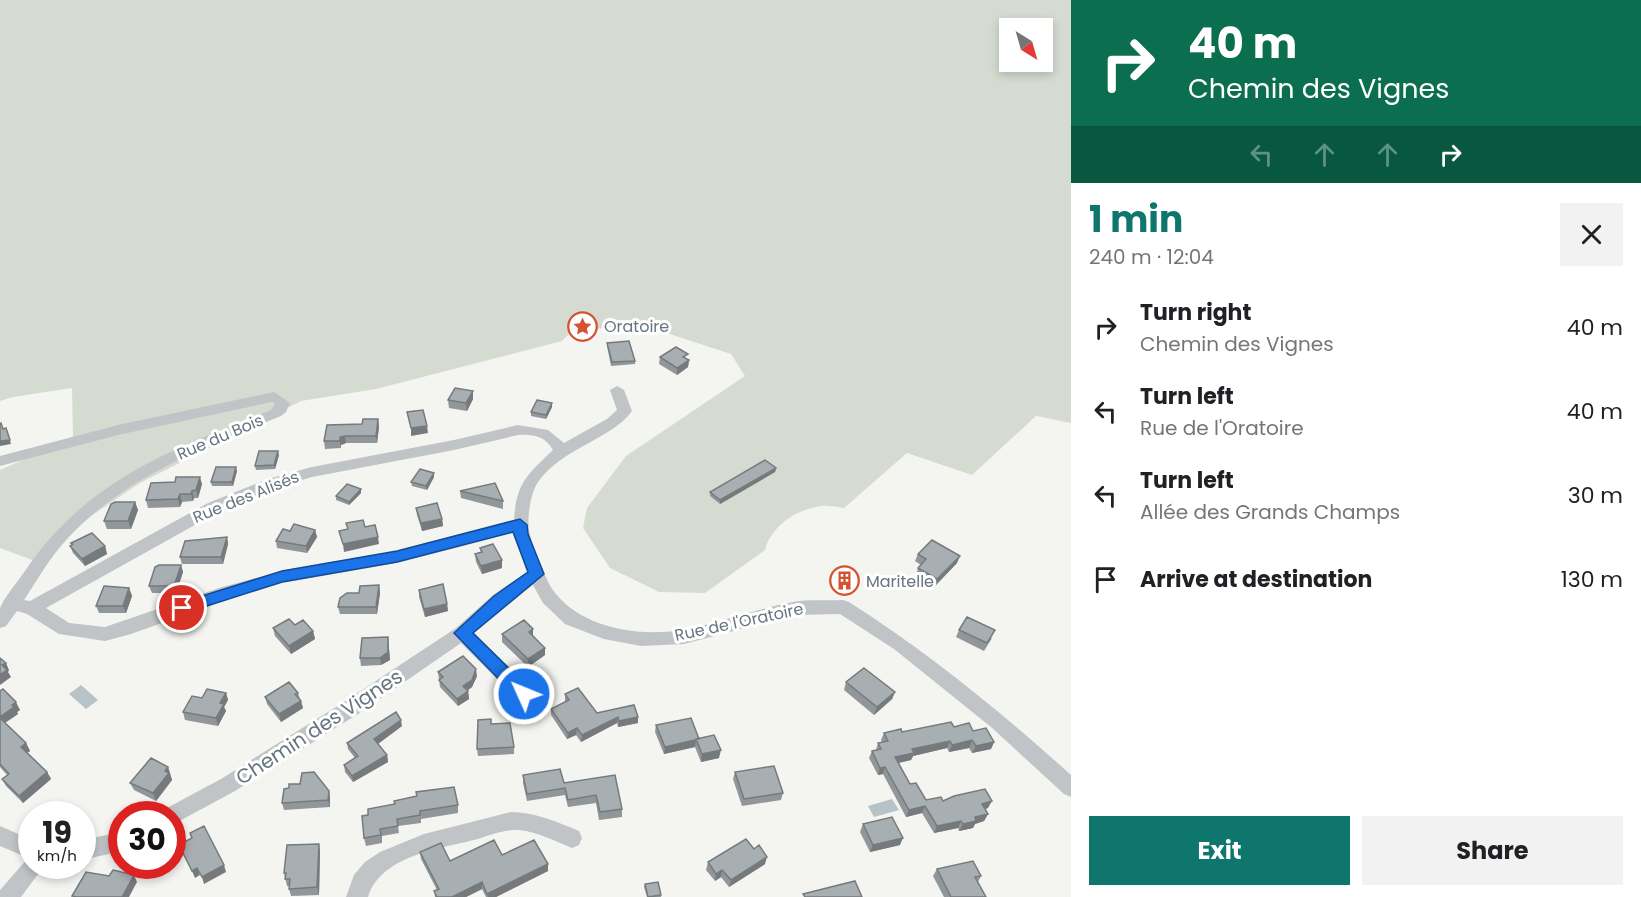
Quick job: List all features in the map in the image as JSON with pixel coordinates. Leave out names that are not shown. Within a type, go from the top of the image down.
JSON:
[{"type":"street","name":"Rue de l'Oratoire","points":[[617,390],[625,411],[612,422],[561,451],[531,480],[523,501],[521,534],[537,574],[549,598],[571,619],[604,632],[641,639],[684,637],[795,608],[843,607],[900,644],[998,721],[1071,788]]},
{"type":"street","name":"Rue du Bois","points":[[0,461],[118,430],[260,399],[274,397],[283,403],[281,409],[276,413],[197,445],[114,488],[63,533],[43,556],[0,621]]},
{"type":"street","name":"Rue des Alisés","points":[[32,608],[214,507],[292,477],[518,430],[534,429],[550,436],[561,451]]},
{"type":"street","points":[[13,604],[32,608],[65,629],[105,634],[225,593],[282,577],[397,557],[520,525]]},
{"type":"street","name":"Chemin des Vignes","points":[[186,808],[228,785],[351,708],[462,633],[499,600],[537,574]]},
{"type":"street","points":[[462,633],[524,694]]},
{"type":"street","points":[[357,897],[358,890],[369,872],[381,863],[427,842],[510,821],[537,824],[572,838]]},
{"type":"street","points":[[0,836],[18,844]]},
{"type":"street","points":[[8,897],[23,879]]},
{"type":"shaded area","points":[[0,0],[1071,0],[1071,423],[1036,416],[972,475],[907,453],[844,508],[821,506],[803,511],[786,520],[773,533],[765,550],[705,593],[659,592],[610,568],[583,528],[587,508],[626,456],[745,376],[731,354],[636,323],[570,333],[562,341],[376,389],[301,401],[140,483],[88,518],[35,561],[0,548],[0,470],[73,438],[72,388],[0,401]]},
{"type":"shaded area","points":[[81,685],[98,700],[86,709],[69,694]]},
{"type":"shaded area","points":[[892,799],[899,810],[874,817],[868,806]]},
{"type":"building","points":[[629,341],[635,361],[612,362],[607,343]]},
{"type":"building","points":[[676,347],[688,354],[683,357],[689,360],[677,368],[660,357]]},
{"type":"building","points":[[455,388],[473,391],[466,403],[448,400]]},
{"type":"building","points":[[537,400],[552,403],[546,415],[531,412]]},
{"type":"building","points":[[423,410],[427,426],[411,428],[407,412]]},
{"type":"building","points":[[363,419],[378,419],[376,436],[345,436],[340,437],[340,441],[324,441],[327,425],[362,424]]},
{"type":"building","points":[[1,423],[3,429],[6,428],[10,440],[0,441]]},
{"type":"building","points":[[259,451],[278,451],[274,465],[255,466]]},
{"type":"building","points":[[765,460],[776,468],[720,500],[710,492]]},
{"type":"building","points":[[216,467],[236,467],[232,482],[211,482]]},
{"type":"building","points":[[420,469],[434,473],[426,486],[411,482]]},
{"type":"building","points":[[176,477],[200,477],[196,490],[191,494],[180,494],[178,499],[146,500],[151,483],[175,482]]},
{"type":"building","points":[[495,483],[503,501],[460,491]]},
{"type":"building","points":[[347,484],[361,489],[349,502],[336,496]]},
{"type":"building","points":[[135,502],[128,521],[104,521],[111,504]]},
{"type":"building","points":[[437,503],[442,519],[421,523],[416,508]]},
{"type":"building","points":[[363,520],[365,527],[375,525],[378,537],[343,544],[339,531],[348,529],[346,523]]},
{"type":"building","points":[[294,524],[315,530],[306,546],[276,541],[283,529],[290,531]]},
{"type":"building","points":[[92,533],[105,546],[82,559],[70,546],[73,544],[71,543]]},
{"type":"building","points":[[227,537],[221,557],[180,557],[185,541]]},
{"type":"building","points":[[932,540],[960,556],[937,579],[918,568],[926,559],[918,554]]},
{"type":"building","points":[[493,544],[502,560],[481,566],[475,554],[482,552],[480,548]]},
{"type":"building","points":[[181,565],[174,586],[149,586],[155,567]]},
{"type":"building","points":[[443,584],[447,604],[424,609],[419,590]]},
{"type":"building","points":[[379,585],[376,607],[338,607],[340,598],[347,593],[359,593],[360,586]]},
{"type":"building","points":[[104,586],[129,588],[123,606],[96,606]]},
{"type":"building","points":[[967,617],[995,630],[987,643],[959,630]]},
{"type":"building","points":[[289,619],[295,625],[303,620],[313,631],[289,646],[273,628]]},
{"type":"building","points":[[524,620],[533,629],[529,632],[545,648],[528,659],[502,634]]},
{"type":"building","points":[[388,637],[388,652],[380,658],[360,658],[362,638]]},
{"type":"building","points":[[463,656],[476,669],[472,680],[463,686],[468,691],[457,699],[439,680],[443,677],[438,672]]},
{"type":"building","points":[[0,658],[6,663],[2,665],[7,670],[0,675]]},
{"type":"building","points":[[864,668],[895,692],[877,707],[846,682]]},
{"type":"building","points":[[289,682],[301,701],[279,714],[265,697]]},
{"type":"building","points":[[578,688],[597,713],[634,705],[638,717],[619,721],[618,717],[582,735],[577,728],[568,733],[551,709],[569,700],[565,694]]},
{"type":"building","points":[[3,689],[16,702],[12,705],[14,707],[0,717],[0,691]]},
{"type":"building","points":[[207,689],[226,693],[220,703],[224,704],[216,718],[183,712],[192,696],[202,698]]},
{"type":"building","points":[[396,712],[401,720],[374,739],[387,755],[352,776],[344,765],[358,756],[347,743]]},
{"type":"building","points":[[0,718],[26,743],[21,747],[47,772],[19,796],[2,779],[9,774],[0,764]]},
{"type":"building","points":[[691,718],[699,739],[665,747],[656,725]]},
{"type":"building","points":[[491,719],[491,724],[510,723],[514,747],[477,749],[478,720]]},
{"type":"building","points":[[951,722],[954,727],[969,723],[973,731],[986,728],[994,742],[976,746],[972,740],[952,745],[950,741],[912,749],[914,753],[895,757],[910,784],[916,783],[926,800],[941,797],[943,801],[985,789],[992,801],[982,804],[988,814],[975,817],[976,821],[963,824],[961,821],[937,826],[925,806],[909,810],[885,767],[880,768],[872,751],[881,749],[878,743],[888,741],[884,733],[901,729],[902,732]]},
{"type":"building","points":[[714,735],[721,750],[702,754],[696,739]]},
{"type":"building","points":[[151,758],[168,767],[165,771],[169,773],[153,793],[130,783]]},
{"type":"building","points":[[774,766],[783,793],[744,799],[735,772]]},
{"type":"building","points":[[560,769],[564,783],[615,775],[622,809],[600,812],[596,795],[568,800],[565,788],[527,794],[523,775]]},
{"type":"building","points":[[314,772],[329,791],[328,800],[282,803],[284,789],[289,788],[289,784],[300,784],[302,773]]},
{"type":"building","points":[[454,787],[458,805],[420,811],[420,815],[397,819],[398,826],[380,829],[381,835],[364,838],[362,816],[368,815],[368,809],[395,804],[394,801],[417,796],[416,792]]},
{"type":"building","points":[[892,817],[903,838],[873,845],[863,824]]},
{"type":"building","points":[[204,826],[224,865],[202,877],[197,868],[192,871],[186,859],[186,841],[192,838],[190,833]]},
{"type":"building","points":[[746,839],[754,849],[759,845],[767,857],[731,880],[722,870],[716,874],[708,862]]},
{"type":"building","points":[[494,840],[502,855],[534,840],[548,864],[487,894],[482,882],[452,897],[437,897],[434,891],[439,889],[420,852],[441,843],[450,861]]},
{"type":"building","points":[[319,844],[317,887],[289,889],[290,879],[285,879],[286,873],[284,873],[287,845]]},
{"type":"building","points":[[973,861],[981,876],[975,877],[986,897],[951,897],[937,869]]},
{"type":"building","points":[[96,874],[108,876],[108,879],[132,879],[122,897],[72,896],[82,879],[96,879]]},
{"type":"building","points":[[855,881],[862,897],[805,897],[803,894]]},
{"type":"building","points":[[658,882],[661,895],[648,897],[645,884]]},
{"type":"place","name":"Oratoire","points":[[583,326]]},
{"type":"place","name":"Maritelle","points":[[845,581]]},
{"type":"route","points":[[182,608],[282,577],[397,557],[511,525],[520,525],[521,534],[537,574],[499,600],[462,633],[524,694]]}]
